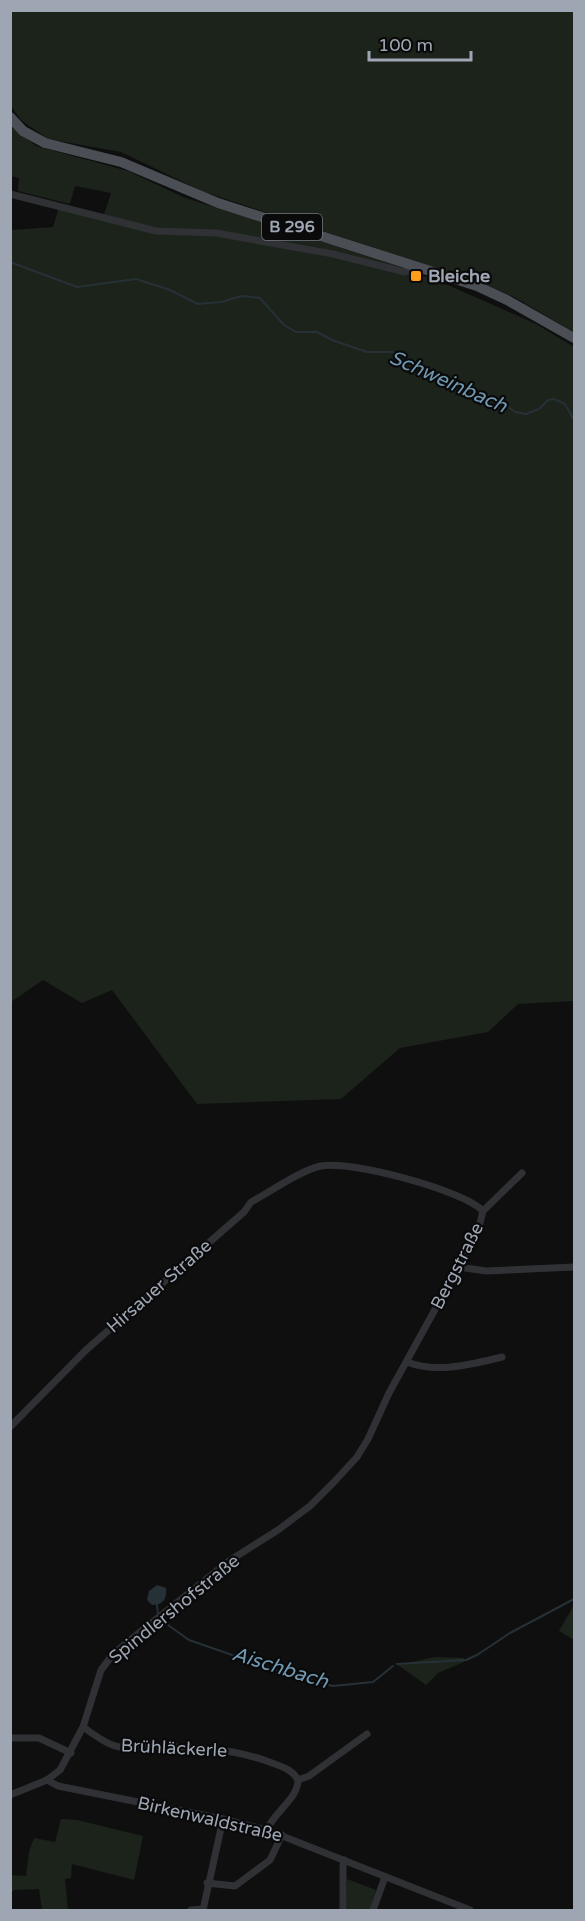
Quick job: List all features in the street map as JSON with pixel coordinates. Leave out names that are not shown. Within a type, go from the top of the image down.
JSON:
[{"type":"main road","name":"B 296","points":[[10,117],[23,130],[45,143],[121,162],[218,203],[477,286],[574,338]]},
{"type":"street","points":[[10,194],[156,231],[216,233],[333,254],[405,272],[418,266]]},
{"type":"street","name":"Bergstraße","points":[[324,1166],[358,1168],[438,1188],[476,1204],[483,1211],[480,1223],[459,1267],[389,1393],[368,1439]]},
{"type":"street","name":"Hirsauer Straße","points":[[10,1427],[86,1350],[244,1212],[251,1202],[314,1168],[324,1166]]},
{"type":"street","points":[[483,1211],[522,1173]]},
{"type":"street","points":[[459,1267],[486,1271],[574,1267]]},
{"type":"street","points":[[407,1362],[418,1366],[445,1368],[502,1358]]},
{"type":"street","name":"Spindlershofstraße","points":[[10,1796],[47,1780],[60,1770],[82,1727],[101,1671],[114,1653],[229,1561],[278,1530],[310,1506],[357,1457],[368,1439]]},
{"type":"street","name":"Brühläckerle","points":[[82,1727],[124,1749],[130,1746],[193,1747],[233,1751],[280,1766],[296,1775],[298,1780]]},
{"type":"street","points":[[267,1830],[271,1820],[296,1791],[298,1780],[309,1776],[367,1734]]},
{"type":"street","points":[[10,1738],[39,1738],[71,1752]]},
{"type":"street","name":"Birkenwaldstraße","points":[[47,1780],[58,1786],[267,1830],[460,1909],[470,1911]]},
{"type":"street","points":[[191,1911],[203,1910],[207,1883],[223,1819]]},
{"type":"street","points":[[207,1883],[235,1886],[270,1860],[282,1835]]},
{"type":"street","points":[[343,1911],[345,1860]]},
{"type":"street","points":[[373,1911],[384,1876]]},
{"type":"shaded area","points":[[11,11],[574,11],[574,332],[514,297],[485,284],[204,192],[121,152],[48,139],[21,120],[11,106]]},
{"type":"shaded area","points":[[10,125],[36,146],[128,171],[183,197],[395,265],[448,285],[536,324],[574,347],[574,1001],[518,1004],[488,1032],[400,1048],[341,1099],[197,1104],[112,990],[82,1003],[43,980],[11,1002],[11,230],[53,227],[59,207],[103,218],[111,193],[75,186],[70,204],[18,191],[19,178],[11,176]]},
{"type":"shaded area","points":[[157,1585],[166,1588],[166,1595],[162,1603],[152,1605],[147,1600],[149,1591]]},
{"type":"shaded area","points":[[574,1605],[574,1640],[559,1631]]},
{"type":"shaded area","points":[[435,1657],[464,1658],[464,1662],[438,1673],[426,1685],[398,1665]]},
{"type":"shaded area","points":[[61,1819],[77,1820],[143,1836],[134,1880],[72,1864],[71,1878],[65,1879],[68,1910],[42,1910],[39,1889],[14,1890],[11,1893],[11,1875],[26,1876],[29,1852],[34,1838],[55,1842]]},
{"type":"shaded area","points":[[347,1879],[376,1890],[370,1910],[346,1910]]},
{"type":"waterway","name":"Schweinbach","points":[[10,262],[77,287],[136,279],[170,290],[198,304],[221,302],[242,296],[260,298],[284,325],[296,332],[317,332],[332,340],[367,352],[392,352],[417,362],[459,385],[499,400],[515,412],[526,414],[539,409],[548,400],[554,399],[565,404],[574,420]]},
{"type":"waterway","name":"Aischbach","points":[[397,1664],[466,1660],[510,1633],[574,1599]]},
{"type":"waterway","name":"Aischbach","points":[[157,1605],[158,1614]]},
{"type":"waterway","name":"Aischbach","points":[[168,1625],[189,1640],[287,1674],[333,1686],[373,1682],[393,1666]]},
{"type":"place","name":"Bleiche","points":[[416,276]]}]
